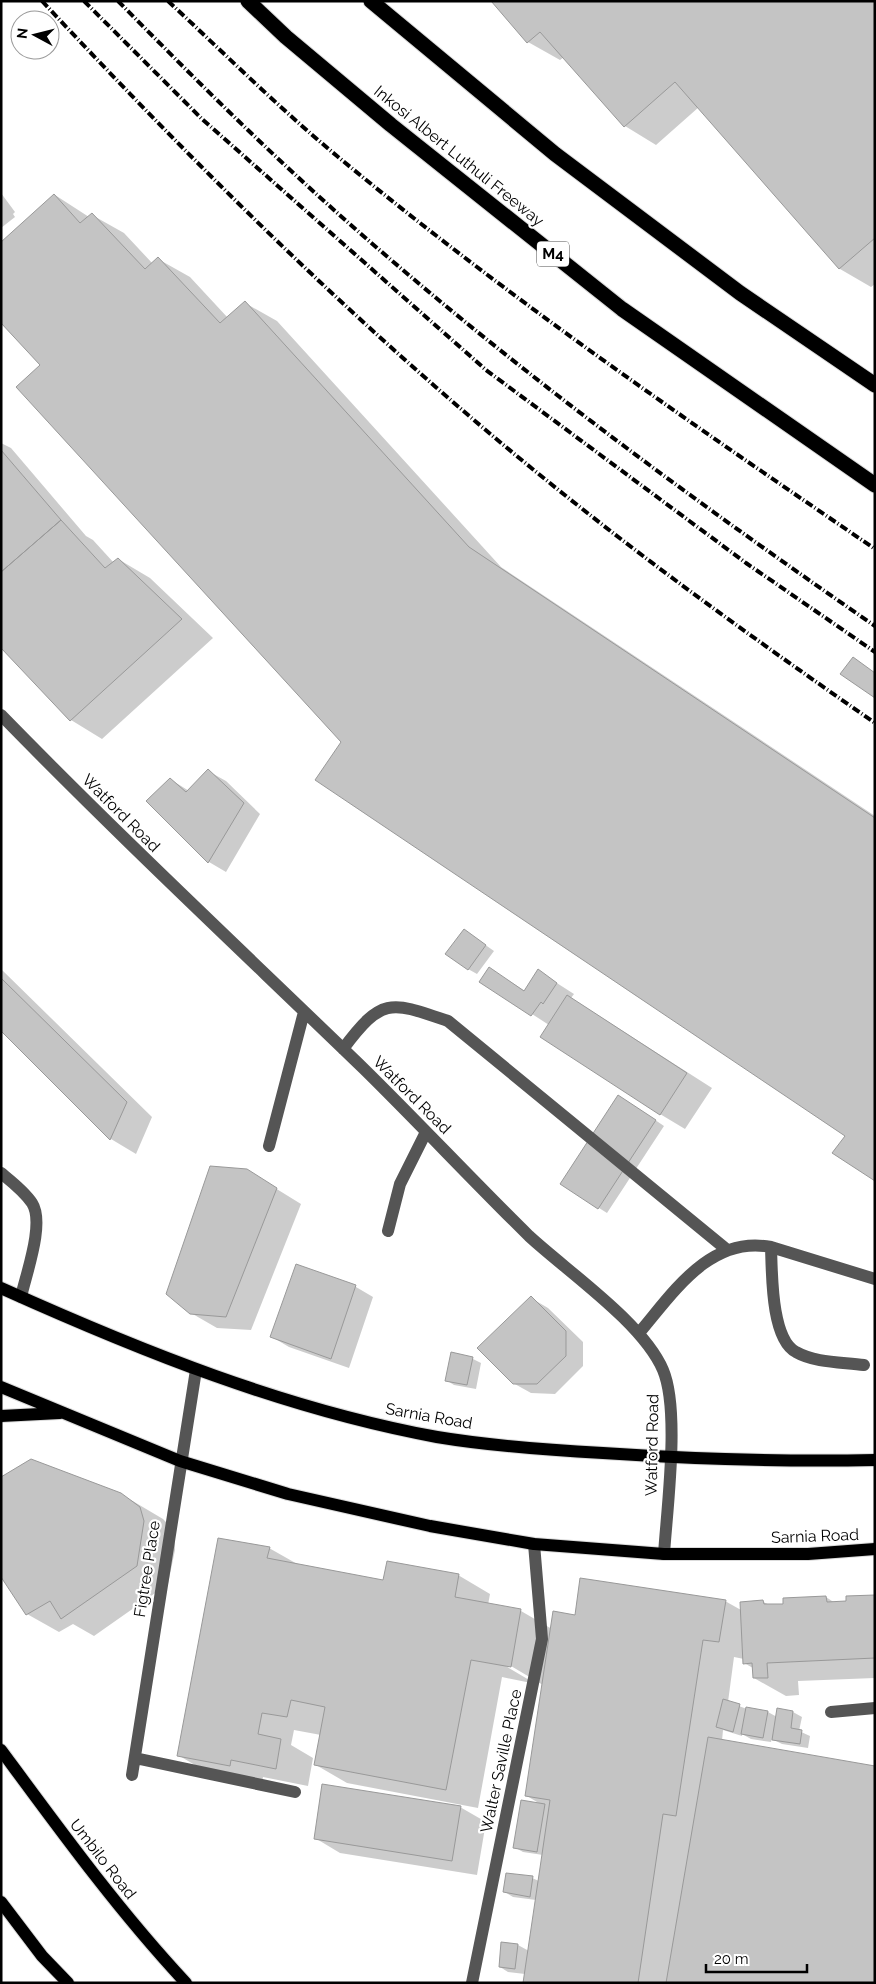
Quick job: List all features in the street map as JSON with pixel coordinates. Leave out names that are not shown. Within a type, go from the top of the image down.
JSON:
[{"type":"highway","name":"Inkosi Albert Luthuli Freeway","points":[[248,1],[286,37],[391,125],[622,309],[875,485]]},
{"type":"highway","points":[[371,1],[555,154],[740,293],[875,385]]},
{"type":"main road","name":"Sarnia Road","points":[[1,1288],[80,1324],[196,1370],[338,1415],[438,1437],[554,1450],[670,1457],[875,1460]]},
{"type":"main road","name":"Sarnia Road","points":[[1,1387],[180,1461],[297,1496],[430,1526],[534,1544],[664,1554],[808,1554],[875,1549]]},
{"type":"main road","points":[[1,1416],[62,1413]]},
{"type":"main road","name":"Umbilo Road","points":[[1,1750],[92,1874],[149,1944],[186,1983]]},
{"type":"main road","points":[[1,1902],[42,1956],[68,1983]]},
{"type":"street","name":"Watford Road","points":[[1,715],[124,840],[343,1049],[531,1237],[639,1333],[663,1370],[670,1391],[670,1457],[664,1554]]},
{"type":"street","points":[[343,1049],[371,1015],[388,1008],[406,1007],[448,1021],[726,1250]]},
{"type":"street","points":[[269,1146],[304,1012]]},
{"type":"street","points":[[388,1231],[400,1184],[426,1132]]},
{"type":"street","points":[[1,1173],[21,1190],[32,1204],[37,1215],[36,1228],[21,1297]]},
{"type":"street","points":[[639,1333],[685,1278],[726,1250],[757,1244],[875,1280]]},
{"type":"street","points":[[771,1247],[774,1294],[779,1324],[787,1345],[796,1352],[810,1357],[864,1365]]},
{"type":"street","name":"Figtree Place","points":[[132,1774],[180,1461],[196,1370]]},
{"type":"street","name":"Walter Saville Place","points":[[472,1983],[542,1639],[534,1544]]},
{"type":"street","points":[[831,1712],[875,1708]]},
{"type":"street","points":[[135,1758],[294,1792]]},
{"type":"building","points":[[491,1],[875,1],[875,238],[839,269],[675,82],[624,127],[540,32],[527,43]]},
{"type":"building","points":[[54,194],[80,223],[92,213],[145,269],[158,257],[220,323],[245,301],[469,547],[875,818],[875,1181],[832,1153],[845,1136],[315,780],[341,742],[16,387],[40,365],[1,323],[1,242]]},
{"type":"building","points":[[1,450],[61,520],[1,572]]},
{"type":"building","points":[[61,520],[105,568],[118,558],[182,619],[70,721],[1,648],[1,572]]},
{"type":"building","points":[[853,657],[875,673],[875,698],[840,674]]},
{"type":"building","points":[[208,769],[244,803],[208,863],[146,801],[170,778],[186,792]]},
{"type":"building","points":[[464,929],[486,945],[468,970],[445,954]]},
{"type":"building","points":[[489,967],[524,991],[538,969],[557,983],[543,1004],[541,1002],[531,1016],[479,982]]},
{"type":"building","points":[[1,978],[127,1102],[110,1140],[1,1031]]},
{"type":"building","points":[[567,995],[687,1073],[660,1115],[540,1037]]},
{"type":"building","points":[[618,1095],[656,1120],[598,1209],[560,1184]]},
{"type":"building","points":[[210,1166],[247,1169],[277,1188],[226,1317],[190,1314],[166,1294]]},
{"type":"building","points":[[296,1264],[356,1285],[331,1359],[270,1337]]},
{"type":"building","points":[[531,1296],[566,1331],[566,1356],[537,1384],[513,1384],[477,1348]]},
{"type":"building","points":[[451,1352],[473,1357],[467,1385],[445,1381]]},
{"type":"building","points":[[31,1459],[121,1493],[140,1507],[144,1521],[137,1566],[61,1619],[50,1601],[26,1615],[1,1577],[1,1477]]},
{"type":"building","points":[[218,1538],[270,1547],[267,1558],[383,1580],[387,1561],[459,1574],[455,1597],[521,1609],[511,1667],[471,1660],[446,1790],[314,1765],[325,1707],[291,1700],[287,1717],[262,1713],[258,1734],[281,1739],[276,1769],[231,1760],[230,1766],[177,1756]]},
{"type":"building","points":[[580,1578],[726,1600],[719,1642],[703,1640],[676,1816],[663,1814],[638,1983],[523,1983],[550,1800],[525,1796],[553,1611],[575,1615]]},
{"type":"building","points":[[875,1595],[875,1658],[767,1663],[768,1678],[753,1678],[752,1663],[743,1664],[740,1602],[763,1600],[764,1604],[783,1604],[783,1598],[826,1596],[827,1602],[846,1601],[846,1596]]},
{"type":"building","points":[[723,1699],[740,1704],[733,1732],[716,1727]]},
{"type":"building","points":[[746,1707],[768,1711],[763,1738],[741,1734]]},
{"type":"building","points":[[777,1708],[793,1711],[791,1728],[802,1730],[800,1744],[772,1740]]},
{"type":"building","points":[[708,1737],[875,1766],[875,1983],[666,1983]]},
{"type":"building","points":[[322,1784],[461,1806],[452,1861],[314,1839]]},
{"type":"building","points":[[521,1800],[545,1804],[537,1852],[513,1848]]},
{"type":"building","points":[[506,1873],[533,1876],[530,1897],[503,1892]]},
{"type":"building","points":[[501,1942],[518,1944],[515,1969],[499,1967]]},
{"type":"railway","points":[[42,1],[167,132],[295,258],[361,320],[496,439],[680,584],[875,723]]},
{"type":"railway","points":[[84,1],[202,119],[486,370],[746,563],[875,652]]},
{"type":"railway","points":[[118,1],[298,177],[389,258],[456,314],[592,422],[733,526],[875,626]]},
{"type":"railway","points":[[168,1],[315,138],[467,260],[669,407],[875,549]]}]
